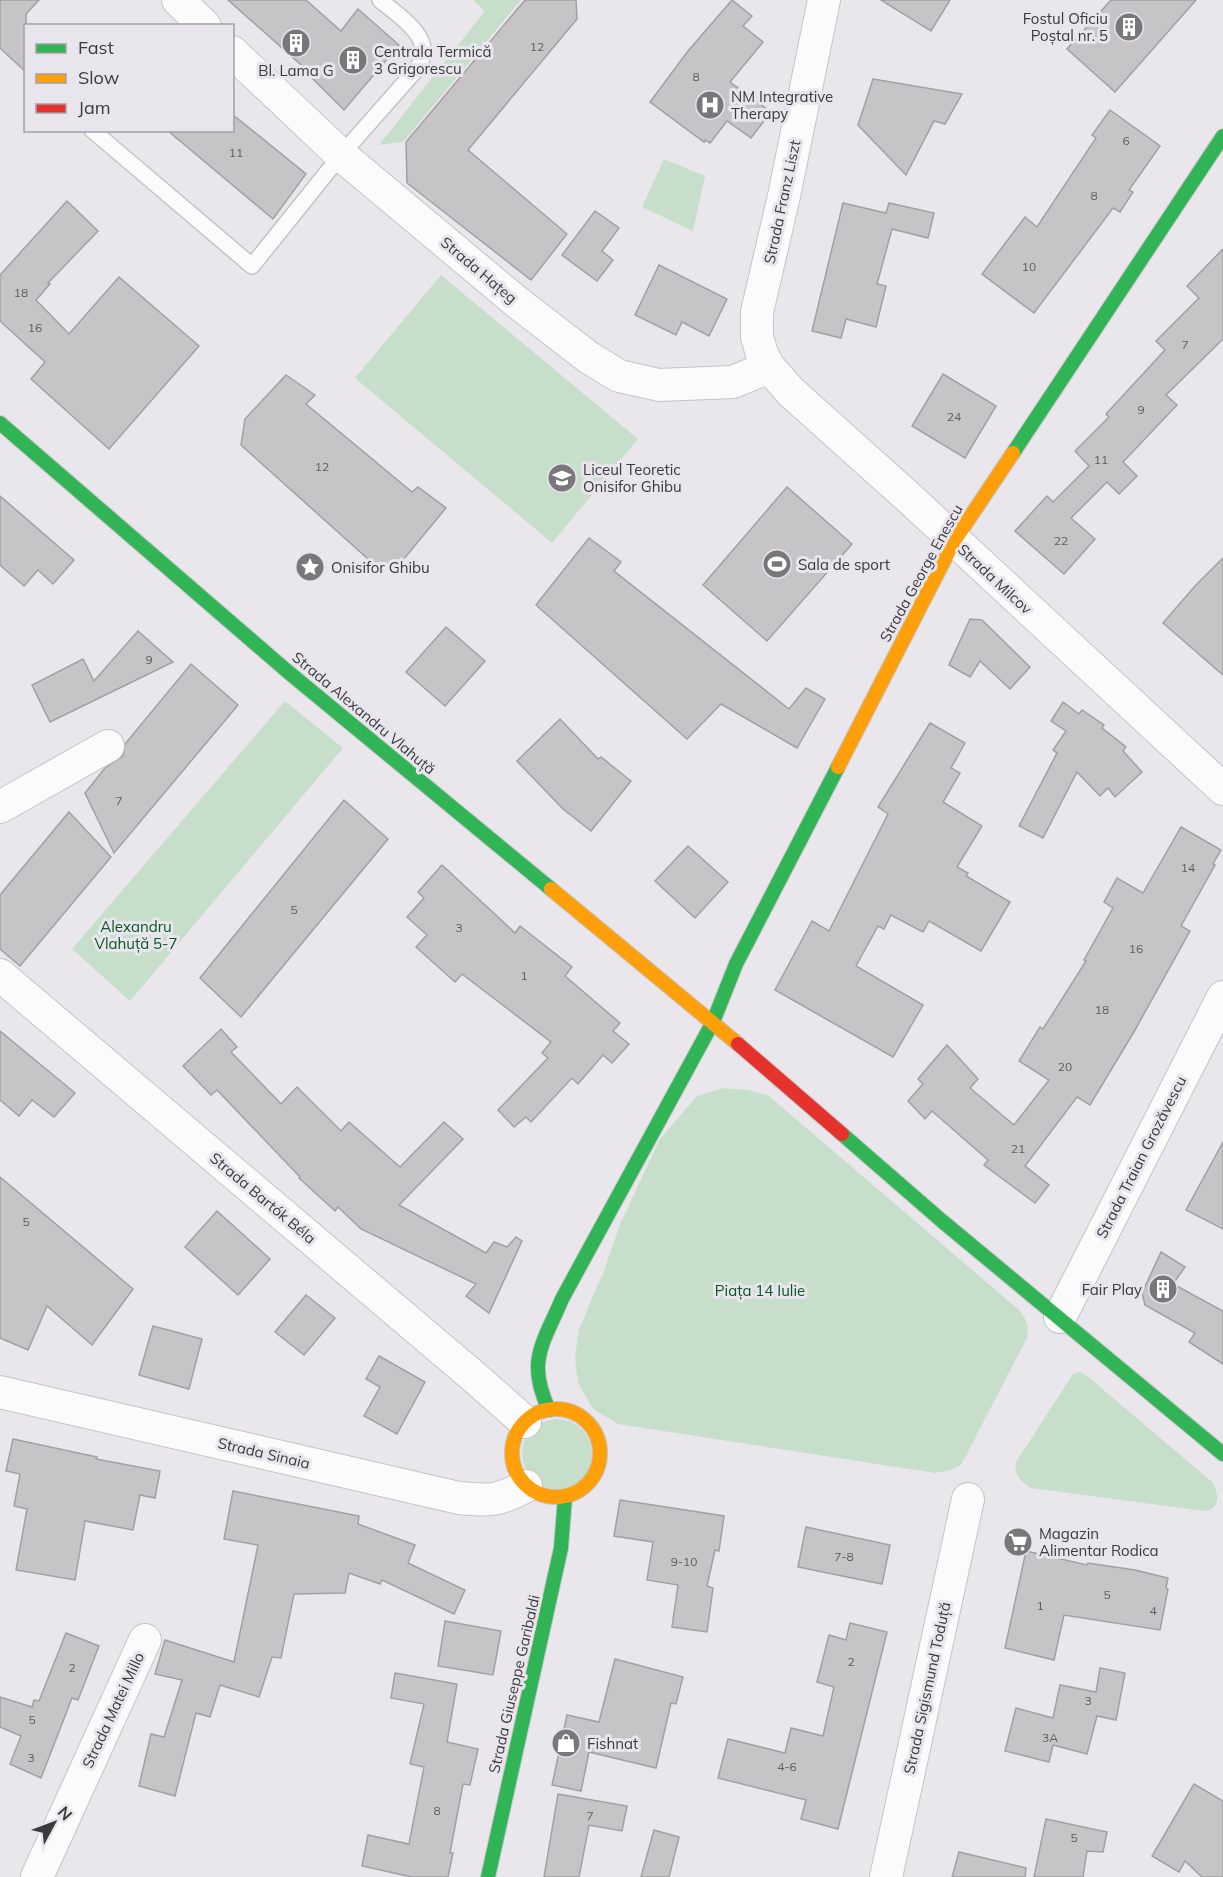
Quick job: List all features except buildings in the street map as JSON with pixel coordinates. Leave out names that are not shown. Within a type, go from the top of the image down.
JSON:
[{"type":"street","points":[[178,0],[203,24]]},
{"type":"street","name":"Strada Franz Liszt","points":[[769,367],[759,345],[757,312],[784,196],[824,0]]},
{"type":"street","name":"Strada Hațeg","points":[[234,54],[341,155],[518,303],[588,357],[619,376],[659,385],[733,382],[769,367]]},
{"type":"street","name":"Strada George Enescu","points":[[712,1022],[736,964],[954,541],[1223,136]]},
{"type":"street","name":"Strada Milcov","points":[[769,367],[791,392],[1223,789]]},
{"type":"street","name":"Strada Alexandru Vlahuță","points":[[0,423],[287,671],[712,1022]]},
{"type":"street","points":[[0,807],[108,746]]},
{"type":"street","name":"Strada Bartók Béla","points":[[0,975],[473,1376],[537,1416]]},
{"type":"street","name":"Strada Traian Grozăvescu","points":[[1060,1317],[1223,997]]},
{"type":"street","points":[[537,1416],[540,1390],[536,1369],[562,1299],[712,1022],[942,1221],[1223,1454]]},
{"type":"street","name":"Strada Sinaia","points":[[0,1392],[459,1498],[491,1501],[510,1495],[526,1486]]},
{"type":"street","points":[[563,1410],[576,1414],[588,1422],[596,1433],[600,1446],[600,1460],[593,1478],[578,1492],[565,1497],[537,1494],[526,1486],[517,1474],[513,1461],[513,1447],[517,1434],[537,1416],[563,1410]]},
{"type":"street","name":"Strada Giuseppe Garibaldi","points":[[488,1877],[558,1564],[565,1497]]},
{"type":"street","name":"Strada Sigismund Toduță","points":[[886,1877],[968,1499]]},
{"type":"street","name":"Strada Matei Millo","points":[[37,1877],[145,1640]]},
{"type":"lane","points":[[94,132],[252,266],[341,155],[415,71],[422,60],[423,47],[419,36],[380,0]]},
{"type":"green space","points":[[473,0],[521,0],[403,142],[379,145],[485,11]]},
{"type":"green space","points":[[664,159],[705,176],[693,231],[642,207]]},
{"type":"green space","points":[[441,275],[638,439],[552,543],[355,378]]},
{"type":"green space","name":"Alexandru Vlahuță 5-7","points":[[285,701],[343,748],[130,1001],[72,949]]},
{"type":"green space","name":"Piața 14 Iulie","points":[[724,1088],[748,1090],[769,1096],[1019,1310],[1024,1317],[1027,1323],[1027,1338],[961,1465],[951,1470],[935,1473],[618,1424],[593,1409],[578,1383],[575,1358],[579,1329],[603,1273],[621,1222],[660,1139],[697,1096]]},
{"type":"green space","points":[[1079,1372],[1086,1375],[1212,1482],[1217,1500],[1210,1510],[1031,1488],[1021,1480],[1017,1475],[1016,1462],[1073,1374]]},
{"type":"green space","points":[[557,1419],[570,1422],[582,1429],[589,1441],[592,1454],[589,1467],[582,1479],[570,1486],[557,1489],[544,1486],[532,1479],[525,1467],[522,1454],[525,1441],[532,1429],[544,1422]]},
{"type":"traffic: fast","points":[[1013,453],[1223,136]]},
{"type":"traffic: fast","points":[[0,423],[287,671],[551,889]]},
{"type":"traffic: fast","points":[[549,1410],[539,1378],[538,1365],[543,1341],[562,1299],[713,1022],[736,964],[838,767]]},
{"type":"traffic: fast","points":[[842,1134],[942,1221],[1223,1454]]},
{"type":"traffic: fast","points":[[488,1877],[561,1548],[565,1497]]},
{"type":"traffic: slow","points":[[838,767],[954,541],[1013,453]]},
{"type":"traffic: slow","points":[[551,889],[738,1044]]},
{"type":"traffic: slow","points":[[556,1409],[573,1412],[587,1422],[597,1436],[600,1453],[597,1470],[587,1484],[573,1494],[556,1497],[539,1494],[525,1484],[515,1470],[512,1453],[515,1436],[525,1422],[539,1412],[556,1409]]},
{"type":"traffic: jam","points":[[738,1044],[842,1134]]},
{"type":"place","name":"Fostul Oficiu Poștal nr. 5","points":[[1129,27]]},
{"type":"place","name":"Bl. Lama G","points":[[296,43]]},
{"type":"place","name":"Centrala Termică 3 Grigorescu","points":[[353,60]]},
{"type":"place","name":"NM Integrative Therapy","points":[[710,105]]},
{"type":"place","name":"Liceul Teoretic Onisifor Ghibu","points":[[562,478]]},
{"type":"place","name":"Sala de sport","points":[[777,564]]},
{"type":"place","name":"Onisifor Ghibu","points":[[310,567]]},
{"type":"place","name":"Fair Play","points":[[1163,1289]]},
{"type":"place","name":"Magazin Alimentar Rodica","points":[[1018,1542]]},
{"type":"place","name":"Fishnat","points":[[566,1743]]}]
